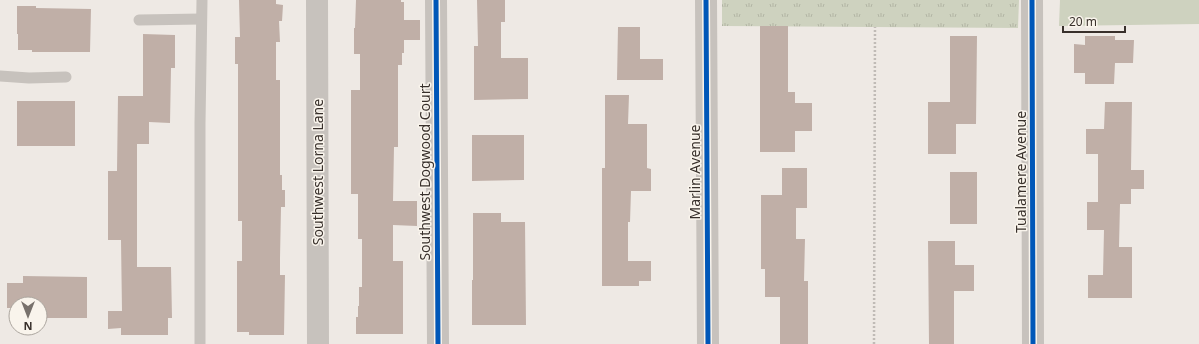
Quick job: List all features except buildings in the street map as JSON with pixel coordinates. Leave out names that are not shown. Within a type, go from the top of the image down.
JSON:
[{"type":"street","name":"Southwest Lorna Lane","points":[[317,0],[318,344]]},
{"type":"street","name":"Southwest Dogwood Court","points":[[436,0],[438,344]]},
{"type":"street","name":"Marlin Avenue","points":[[706,0],[708,344]]},
{"type":"street","name":"Tualamere Avenue","points":[[1032,0],[1033,344]]},
{"type":"lane","points":[[200,344],[200,123],[202,0]]},
{"type":"lane","points":[[139,20],[201,19]]},
{"type":"lane","points":[[0,76],[29,78],[66,77]]},
{"type":"path","points":[[874,344],[875,27]]},
{"type":"green space","points":[[722,0],[1019,0],[1018,28],[722,26]]},
{"type":"green space","points":[[1060,0],[1199,0],[1199,24],[1059,26]]},
{"type":"cycle path","points":[[436,0],[438,344]]},
{"type":"cycle path","points":[[706,0],[708,344]]},
{"type":"cycle path","points":[[1032,0],[1033,344]]}]
